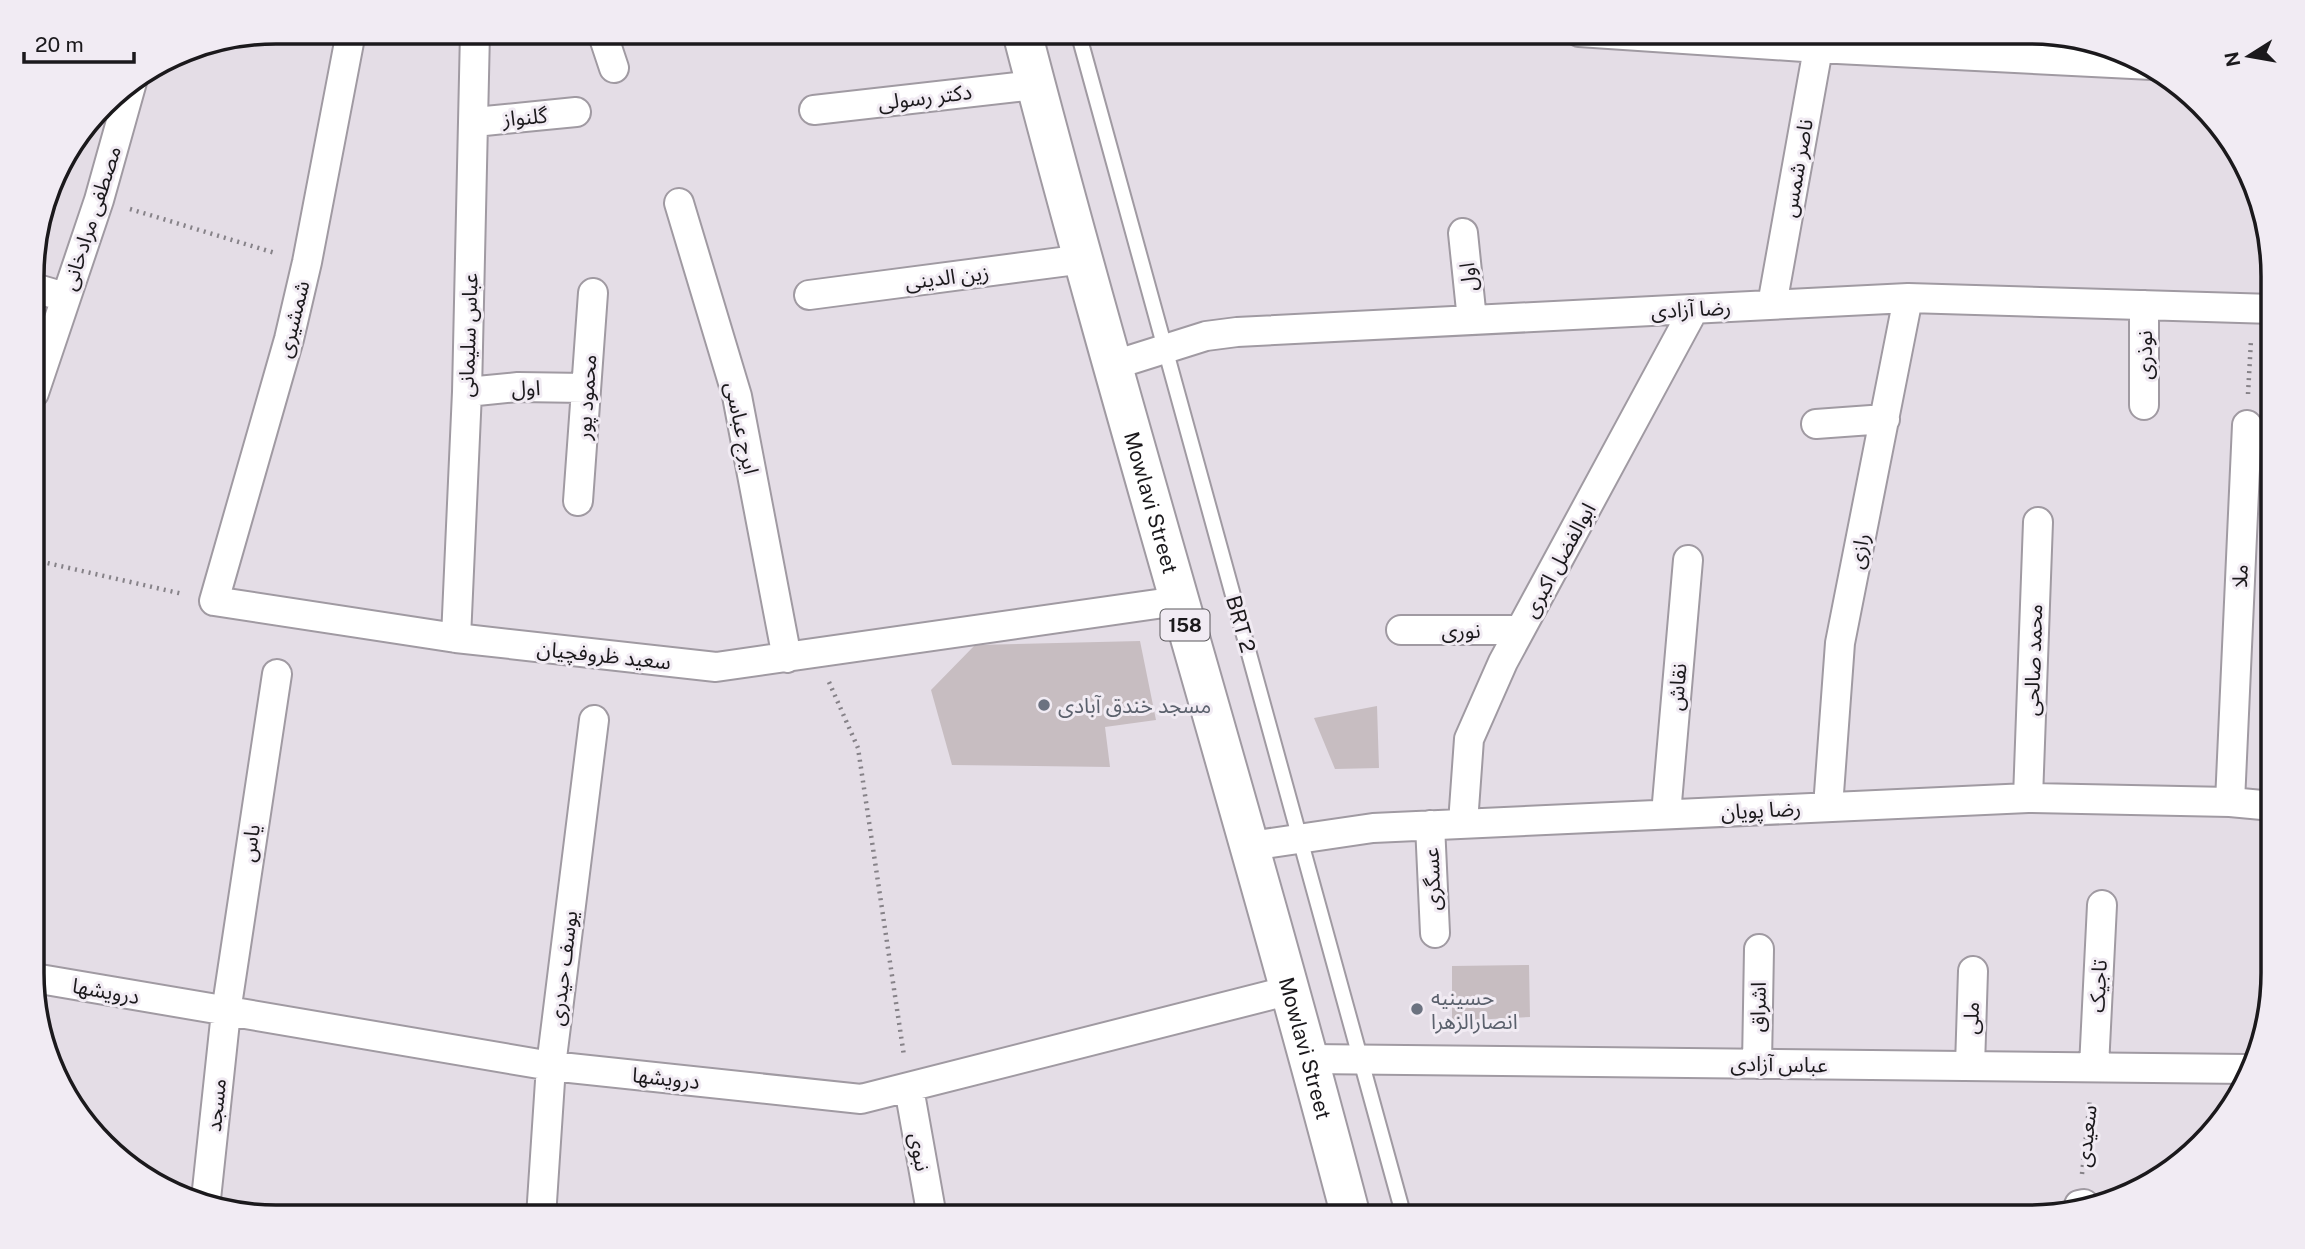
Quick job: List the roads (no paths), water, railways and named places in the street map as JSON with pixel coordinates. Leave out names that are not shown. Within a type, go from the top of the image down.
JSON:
[{"type":"main road","name":"Mowlavi Street","points":[[1024,44],[1178,601],[1291,990],[1348,1205]]},
{"type":"street","name":"شمشیری","points":[[214,601],[289,339],[307,262],[349,44]]},
{"type":"street","name":"عباس سلیمانی","points":[[456,638],[467,392],[475,44]]},
{"type":"street","points":[[606,44],[614,68]]},
{"type":"street","name":"ناصر شمس","points":[[1772,305],[1819,44]]},
{"type":"street","points":[[1873,44],[2119,63]]},
{"type":"street","name":"دکتر رسولی","points":[[814,110],[1035,85]]},
{"type":"street","name":"مصطفی مرادخانی","points":[[44,362],[99,200],[128,98]]},
{"type":"street","name":"گلنواز","points":[[475,122],[576,113]]},
{"type":"street","name":"ایرج عباسی","points":[[679,203],[737,396],[787,658]]},
{"type":"street","name":"اول","points":[[1463,233],[1472,320]]},
{"type":"street","name":"زین الدینی","points":[[809,295],[1084,258]]},
{"type":"street","points":[[44,291],[65,297]]},
{"type":"street","name":"محمود پور","points":[[578,500],[593,293]]},
{"type":"street","name":"رضا آزادی","points":[[1114,365],[1206,336],[1237,332],[1908,298],[2261,308]]},
{"type":"street","name":"رازی","points":[[1829,807],[1840,643],[1908,298]]},
{"type":"street","name":"نوذری","points":[[2144,305],[2144,405]]},
{"type":"street","name":"ابوالفضل اکبری","points":[[1463,823],[1469,739],[1520,630],[1694,309]]},
{"type":"street","name":"اول","points":[[467,392],[518,387],[586,388]]},
{"type":"street","points":[[1816,424],[1885,419]]},
{"type":"street","name":"ملا","points":[[2230,802],[2247,425]]},
{"type":"street","name":"محمد صالحی","points":[[2028,798],[2038,522]]},
{"type":"street","name":"نقاش","points":[[1666,814],[1688,560]]},
{"type":"street","name":"سعید ظروفچیان","points":[[214,601],[456,638],[716,667],[1178,601]]},
{"type":"street","name":"نوری","points":[[1401,630],[1520,630]]},
{"type":"street","name":"یاس","points":[[226,1012],[277,674]]},
{"type":"street","name":"یوسف حیدری","points":[[542,1205],[551,1066],[594,720]]},
{"type":"street","name":"رضا پویان","points":[[1250,846],[1373,828],[2028,798],[2261,805]]},
{"type":"street","name":"عسگری","points":[[1430,825],[1434,933]]},
{"type":"street","name":"تاجیک","points":[[2094,1067],[2102,905]]},
{"type":"street","name":"اشراق","points":[[1757,1064],[1759,950]]},
{"type":"street","name":"ملی","points":[[1970,1066],[1973,971]]},
{"type":"street","name":"درویشها","points":[[44,980],[551,1066],[861,1099],[1291,990]]},
{"type":"street","name":"مسجد","points":[[206,1194],[226,1012]]},
{"type":"street","name":"عباس آزادی","points":[[1309,1059],[2240,1069]]},
{"type":"street","name":"نبوی","points":[[909,1088],[930,1205]]},
{"type":"lane","name":"BRT 2","points":[[1081,44],[1401,1205]]},
{"type":"place","name":"مسجد خندق آبادی","points":[[1044,705]]},
{"type":"place","name":"حسینیه انصارالزهرا","points":[[1417,1009]]}]
